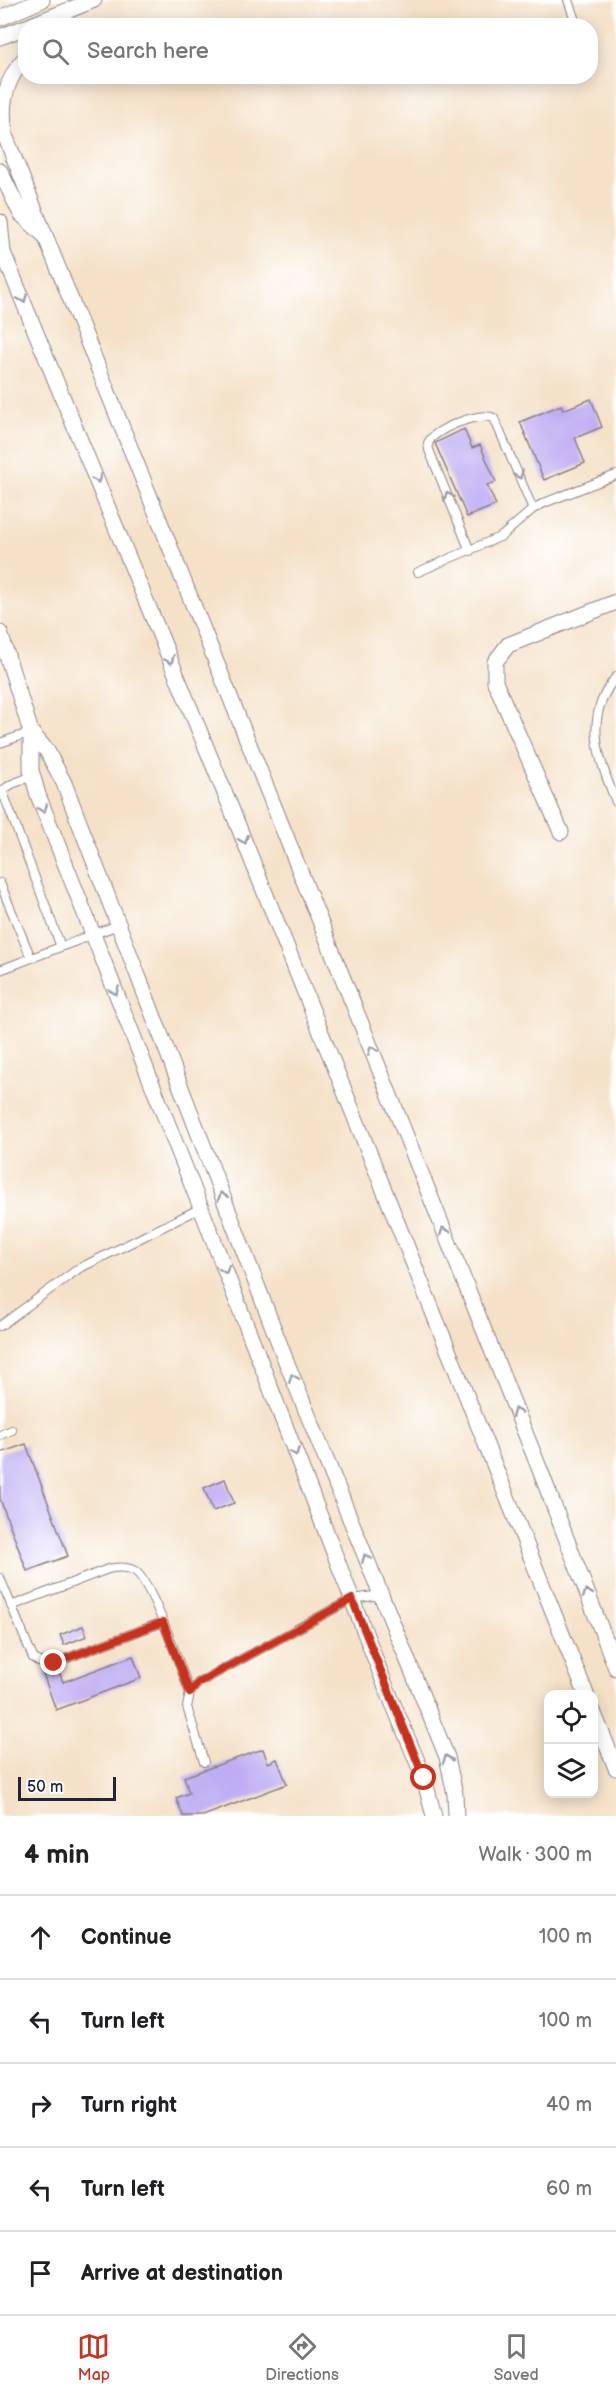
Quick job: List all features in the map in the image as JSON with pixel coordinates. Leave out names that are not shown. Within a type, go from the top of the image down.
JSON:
[{"type":"street","points":[[0,18],[42,0]]},
{"type":"street","points":[[72,18],[87,3]]},
{"type":"street","points":[[48,18],[87,3]]},
{"type":"street","points":[[0,38],[18,30]]},
{"type":"street","points":[[18,67],[5,96],[3,129],[535,1458],[616,1668]]},
{"type":"street","points":[[0,171],[21,214],[47,238]]},
{"type":"street","points":[[0,222],[2,248],[226,797],[584,1690]]},
{"type":"street","points":[[561,832],[495,682],[495,662],[503,650],[515,642],[616,602]]},
{"type":"street","points":[[0,633],[31,732],[30,757],[38,795],[424,1778],[434,1816]]},
{"type":"street","points":[[31,732],[47,751],[59,772],[286,1360],[447,1757],[455,1794],[456,1816]]},
{"type":"street","points":[[598,1723],[616,1768]]},
{"type":"lane","points":[[568,0],[574,18]]},
{"type":"lane","points":[[470,550],[429,450],[428,442],[435,433],[478,416],[487,415],[494,418],[533,509]]},
{"type":"lane","points":[[418,572],[502,536],[533,509],[616,476]]},
{"type":"lane","points":[[616,677],[603,699],[597,719],[596,739],[599,759],[616,802]]},
{"type":"lane","points":[[0,742],[31,732]]},
{"type":"lane","points":[[33,776],[20,780],[1,791],[61,947]]},
{"type":"lane","points":[[0,883],[31,958]]},
{"type":"lane","points":[[0,970],[118,925]]},
{"type":"lane","points":[[0,1326],[78,1269],[201,1208]]},
{"type":"lane","points":[[0,1435],[12,1430]]},
{"type":"lane","points":[[11,1606],[108,1569],[127,1568],[142,1578],[163,1622],[190,1693]]},
{"type":"lane","points":[[0,1578],[33,1658],[46,1663],[62,1660],[163,1622]]},
{"type":"lane","points":[[204,1762],[187,1707],[190,1693],[198,1683],[352,1599],[381,1595]]},
{"type":"building","points":[[591,399],[602,427],[575,438],[585,463],[544,480],[520,422],[561,405],[563,410]]},
{"type":"building","points":[[464,429],[472,448],[480,445],[496,482],[487,485],[496,505],[467,517],[435,443]]},
{"type":"building","points":[[26,1444],[68,1556],[27,1571],[0,1499],[0,1453]]},
{"type":"building","points":[[225,1479],[234,1503],[213,1511],[204,1488]]},
{"type":"building","points":[[83,1626],[87,1636],[64,1645],[60,1635]]},
{"type":"building","points":[[133,1656],[141,1678],[56,1710],[43,1674],[58,1669],[63,1682]]},
{"type":"building","points":[[263,1749],[268,1763],[277,1759],[287,1784],[203,1816],[183,1816],[176,1798],[189,1793],[184,1777]]},
{"type":"route","points":[[54,1663],[163,1622],[190,1693],[198,1683],[352,1599],[424,1778]]}]
